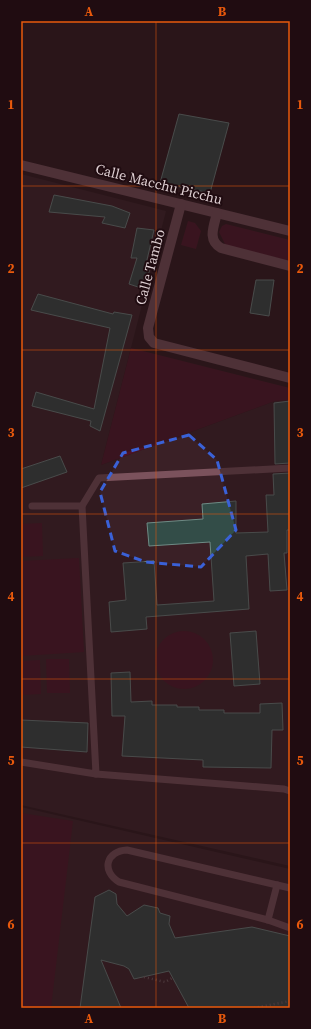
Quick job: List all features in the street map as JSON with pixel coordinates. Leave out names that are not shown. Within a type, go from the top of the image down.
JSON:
[{"type":"street","name":"Calle Macchu Picchu","points":[[21,165],[290,231]]},
{"type":"street","name":"Calle Tambo","points":[[181,204],[148,328],[149,337],[154,343],[290,378]]},
{"type":"street","points":[[217,213],[212,236],[216,245],[221,248],[290,266]]},
{"type":"lane","points":[[96,774],[82,506],[99,478],[290,468]]},
{"type":"lane","points":[[32,506],[82,506]]},
{"type":"lane","points":[[21,762],[96,774],[290,791]]},
{"type":"lane","points":[[290,888],[127,850],[120,850],[114,854],[108,865],[109,872],[113,878],[119,882],[268,920],[290,928]]},
{"type":"lane","points":[[268,920],[277,885]]},
{"type":"path","points":[[144,977],[165,982],[172,978]]},
{"type":"path","points":[[254,1008],[290,1001]]},
{"type":"highlighted area","points":[[189,435],[217,460],[236,530],[201,567],[146,562],[115,551],[100,492],[123,453]]},
{"type":"shaded area","points":[[21,174],[166,211],[101,465],[275,401],[290,400],[290,866],[21,805]]},
{"type":"shaded area","points":[[188,221],[195,223],[201,231],[196,249],[181,245]]},
{"type":"shaded area","points":[[226,224],[290,240],[290,261],[225,244],[219,232],[222,226]]},
{"type":"shaded area","points":[[131,348],[290,388],[290,400],[275,401],[101,465]]},
{"type":"shaded area","points":[[42,523],[43,556],[21,557],[21,524]]},
{"type":"shaded area","points":[[79,558],[84,652],[21,656],[21,561]]},
{"type":"shaded area","points":[[178,631],[190,631],[205,639],[213,654],[213,666],[205,681],[190,689],[178,689],[163,681],[155,666],[155,654],[163,639]]},
{"type":"shaded area","points":[[46,659],[69,659],[70,693],[47,693]]},
{"type":"shaded area","points":[[40,660],[41,694],[21,695],[21,661]]},
{"type":"shaded area","points":[[21,807],[290,869],[290,1008],[21,1008]]},
{"type":"shaded area","points":[[21,813],[73,821],[51,1008],[21,1008]]},
{"type":"building","points":[[179,114],[229,123],[210,193],[160,183]]},
{"type":"building","points":[[54,195],[112,206],[130,213],[125,228],[102,223],[105,217],[49,212]]},
{"type":"building","points":[[137,228],[154,230],[146,264],[151,265],[144,289],[129,284],[137,258],[131,258]]},
{"type":"building","points":[[256,280],[274,280],[269,316],[250,313]]},
{"type":"building","points":[[38,294],[113,314],[114,312],[132,315],[100,431],[90,426],[91,421],[32,406],[36,392],[94,409],[110,328],[31,310]]},
{"type":"building","points":[[290,401],[290,463],[275,464],[274,403]]},
{"type":"building","points":[[60,456],[67,472],[21,488],[21,469]]},
{"type":"building","points":[[290,473],[290,530],[287,530],[287,553],[284,553],[287,590],[270,591],[268,554],[246,556],[249,609],[146,617],[147,629],[111,632],[109,602],[126,600],[123,563],[154,561],[157,605],[214,601],[210,542],[149,546],[147,523],[203,519],[202,504],[236,501],[236,533],[268,532],[266,495],[274,495],[273,474]]},
{"type":"building","points":[[256,631],[260,684],[234,686],[230,633]]},
{"type":"building","points":[[130,672],[131,702],[152,701],[152,705],[199,707],[199,710],[224,710],[224,713],[260,713],[260,704],[282,703],[283,730],[272,730],[271,768],[203,767],[203,760],[122,756],[125,716],[112,716],[111,673]]},
{"type":"building","points":[[21,720],[88,723],[87,752],[21,747]]},
{"type":"building","points":[[109,890],[116,894],[117,904],[127,916],[144,905],[158,908],[160,913],[170,916],[169,924],[175,938],[252,927],[290,936],[290,1008],[189,1008],[169,971],[134,979],[129,969],[124,966],[101,960],[121,1008],[80,1008],[95,897]]}]
